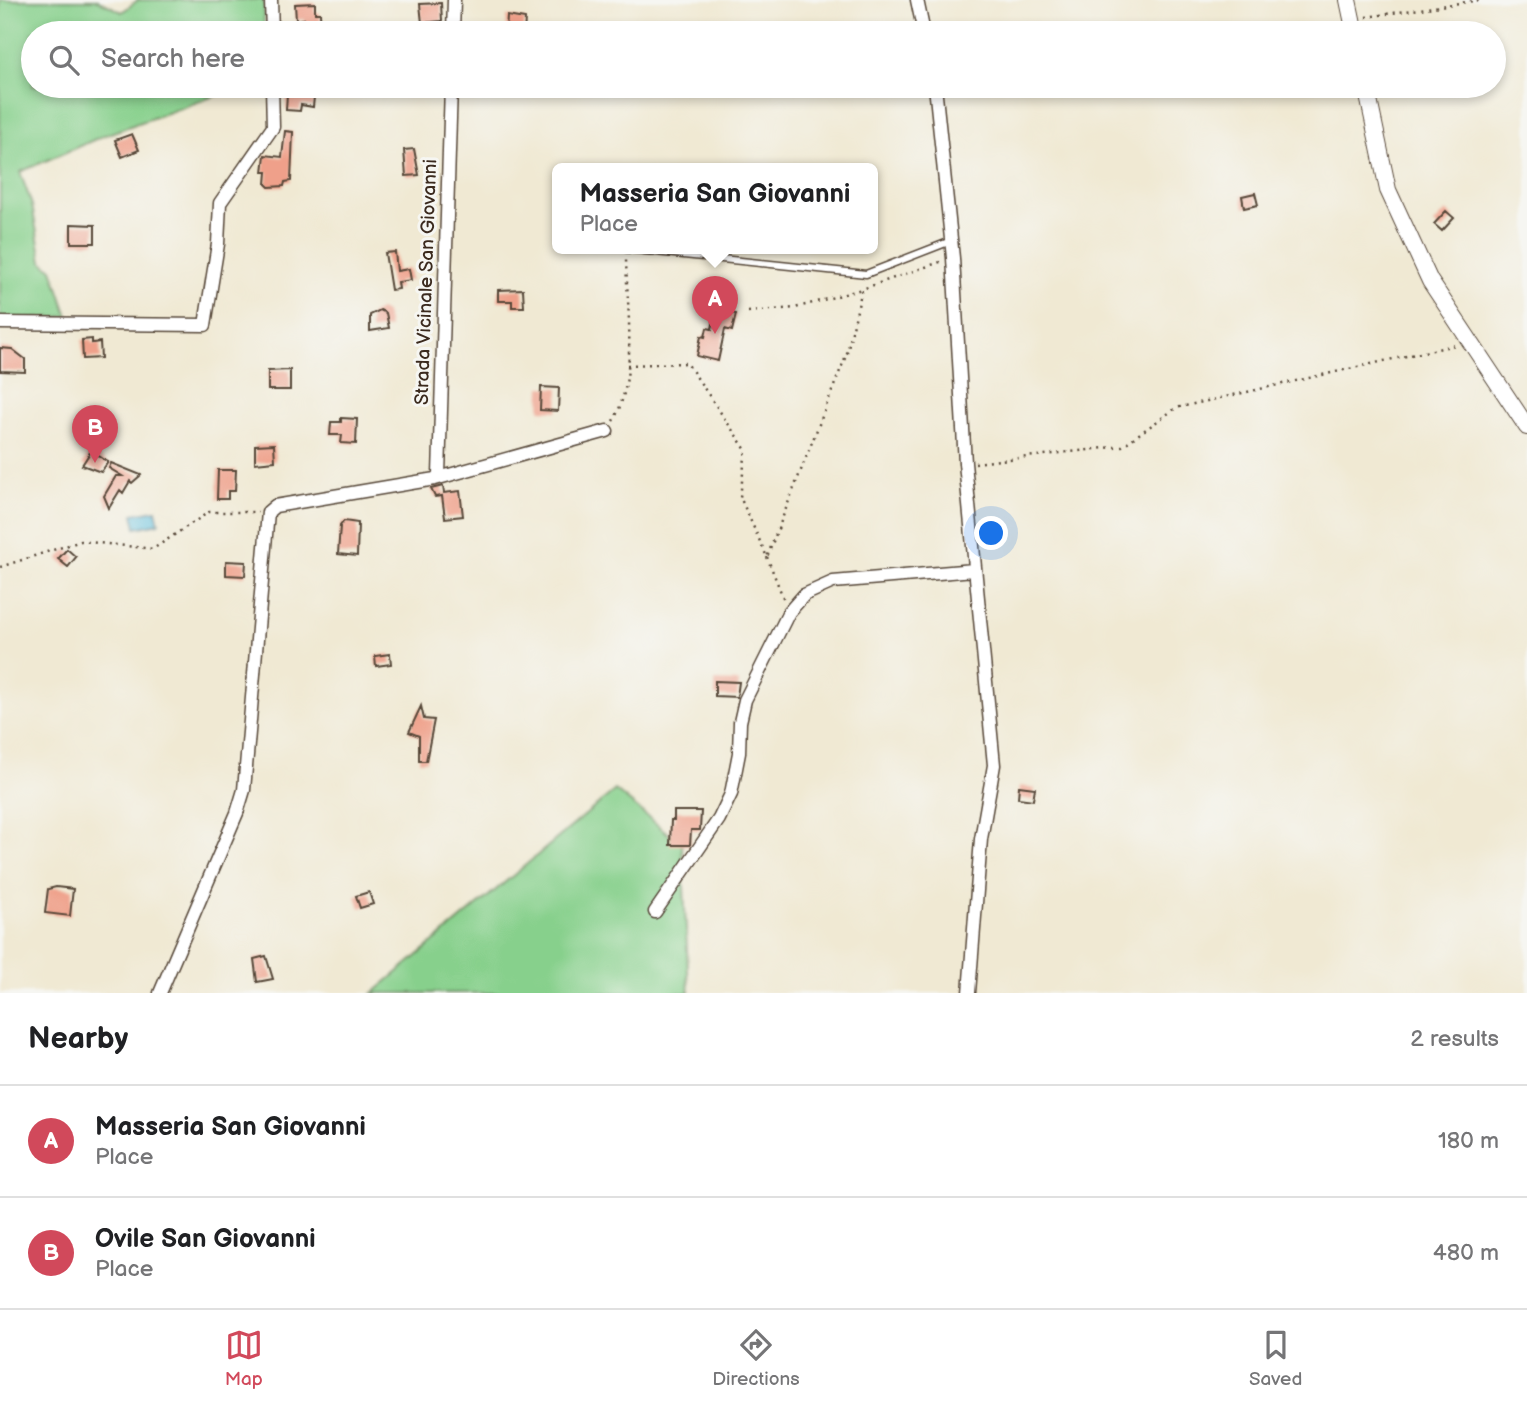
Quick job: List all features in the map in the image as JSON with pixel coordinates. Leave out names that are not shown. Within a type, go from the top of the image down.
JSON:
[{"type":"street","points":[[271,0],[272,21]]},
{"type":"street","points":[[453,21],[454,0]]},
{"type":"street","points":[[917,0],[921,21]]},
{"type":"street","points":[[1348,0],[1353,21]]},
{"type":"street","points":[[0,323],[205,325],[218,244],[220,203],[273,127],[272,98]]},
{"type":"street","name":"Strada Vicinale San Giovanni","points":[[435,479],[439,475],[451,98]]},
{"type":"street","points":[[935,98],[953,258],[965,463],[994,765],[981,839],[969,993]]},
{"type":"street","points":[[1369,98],[1388,190],[1430,281],[1527,426]]},
{"type":"street","points":[[160,993],[237,813],[244,790],[268,512],[275,506],[435,479],[607,431]]},
{"type":"street","points":[[655,912],[719,819],[731,794],[745,700],[789,612],[804,595],[833,582],[975,570]]},
{"type":"lane","points":[[674,254],[866,274],[951,241]]},
{"type":"path","points":[[1378,21],[1480,0]]},
{"type":"path","points":[[607,431],[622,407],[627,384],[626,254]]},
{"type":"path","points":[[748,312],[795,308],[953,258]]},
{"type":"path","points":[[767,557],[847,353],[862,289]]},
{"type":"path","points":[[965,463],[1122,446],[1176,408],[1358,365],[1448,348],[1468,339]]},
{"type":"path","points":[[627,365],[687,363],[746,450],[740,497],[789,612]]},
{"type":"path","points":[[0,567],[81,541],[153,549],[209,512],[268,512]]},
{"type":"green space","points":[[0,0],[98,0],[122,12],[138,0],[264,0],[264,21],[21,21],[21,98],[208,98],[105,135],[20,172],[32,205],[42,261],[52,269],[68,316],[0,322]]},
{"type":"green space","points":[[615,790],[682,845],[689,993],[373,993]]},
{"type":"water","points":[[156,510],[159,523],[136,528],[133,514]]},
{"type":"building","points":[[315,3],[315,13],[320,13],[321,21],[296,20],[295,4]]},
{"type":"building","points":[[441,3],[442,21],[422,21],[420,4]]},
{"type":"building","points":[[507,16],[525,19],[525,21],[507,21]]},
{"type":"building","points":[[287,98],[314,98],[313,107],[301,105],[300,111],[286,110]]},
{"type":"building","points":[[285,131],[293,132],[291,181],[285,182],[284,186],[269,187],[266,184],[267,172],[263,172],[265,155],[282,157]]},
{"type":"building","points":[[132,134],[139,150],[122,157],[115,140]]},
{"type":"building","points":[[414,149],[419,175],[406,176],[404,150]]},
{"type":"building","points":[[1255,193],[1258,205],[1244,208],[1242,196]]},
{"type":"building","points":[[1446,211],[1454,218],[1442,231],[1434,224]]},
{"type":"building","points":[[71,224],[95,225],[95,243],[71,243]]},
{"type":"building","points":[[395,252],[397,271],[409,269],[411,280],[398,282],[399,289],[391,290],[385,253]]},
{"type":"building","points":[[523,289],[524,307],[512,307],[512,301],[498,301],[498,290]]},
{"type":"building","points":[[380,310],[386,313],[389,328],[370,331],[370,315]]},
{"type":"building","points":[[716,310],[736,314],[732,331],[725,329],[718,361],[697,356],[701,336],[705,337],[707,328],[712,329]]},
{"type":"building","points":[[92,339],[92,343],[100,342],[101,358],[83,359],[82,340]]},
{"type":"building","points":[[0,348],[12,349],[25,359],[25,372],[0,371]]},
{"type":"building","points":[[290,370],[290,390],[268,390],[268,371]]},
{"type":"building","points":[[541,387],[559,388],[558,411],[540,410]]},
{"type":"building","points":[[341,418],[357,419],[356,444],[341,443],[342,435],[330,435],[331,422],[341,422]]},
{"type":"building","points":[[274,444],[275,461],[255,463],[255,445]]},
{"type":"building","points":[[91,451],[108,462],[101,472],[82,465]]},
{"type":"building","points":[[111,463],[141,475],[132,483],[130,481],[123,493],[120,490],[109,508],[104,496],[116,476],[122,476],[109,468]]},
{"type":"building","points":[[218,470],[236,470],[235,491],[228,491],[228,499],[217,499]]},
{"type":"building","points":[[443,486],[444,493],[460,491],[463,516],[445,518],[442,496],[435,497],[431,489]]},
{"type":"building","points":[[344,521],[358,523],[357,556],[338,554],[340,526]]},
{"type":"building","points":[[67,549],[76,557],[68,567],[58,559]]},
{"type":"building","points":[[226,561],[246,562],[245,576],[226,575]]},
{"type":"building","points":[[390,654],[391,664],[376,666],[375,656]]},
{"type":"building","points":[[715,681],[739,682],[737,697],[715,696]]},
{"type":"building","points":[[421,706],[424,719],[434,720],[426,761],[419,761],[419,736],[409,732]]},
{"type":"building","points":[[1019,786],[1035,788],[1033,800],[1018,798]]},
{"type":"building","points":[[674,811],[701,811],[700,830],[691,830],[690,845],[670,845]]},
{"type":"building","points":[[48,889],[73,889],[70,916],[45,913]]},
{"type":"building","points":[[369,892],[373,904],[360,908],[356,896]]},
{"type":"building","points":[[266,956],[273,979],[257,982],[254,959]]},
{"type":"place","name":"Masseria San Giovanni","points":[[715,334]]},
{"type":"place","name":"Ovile San Giovanni","points":[[95,463]]}]
